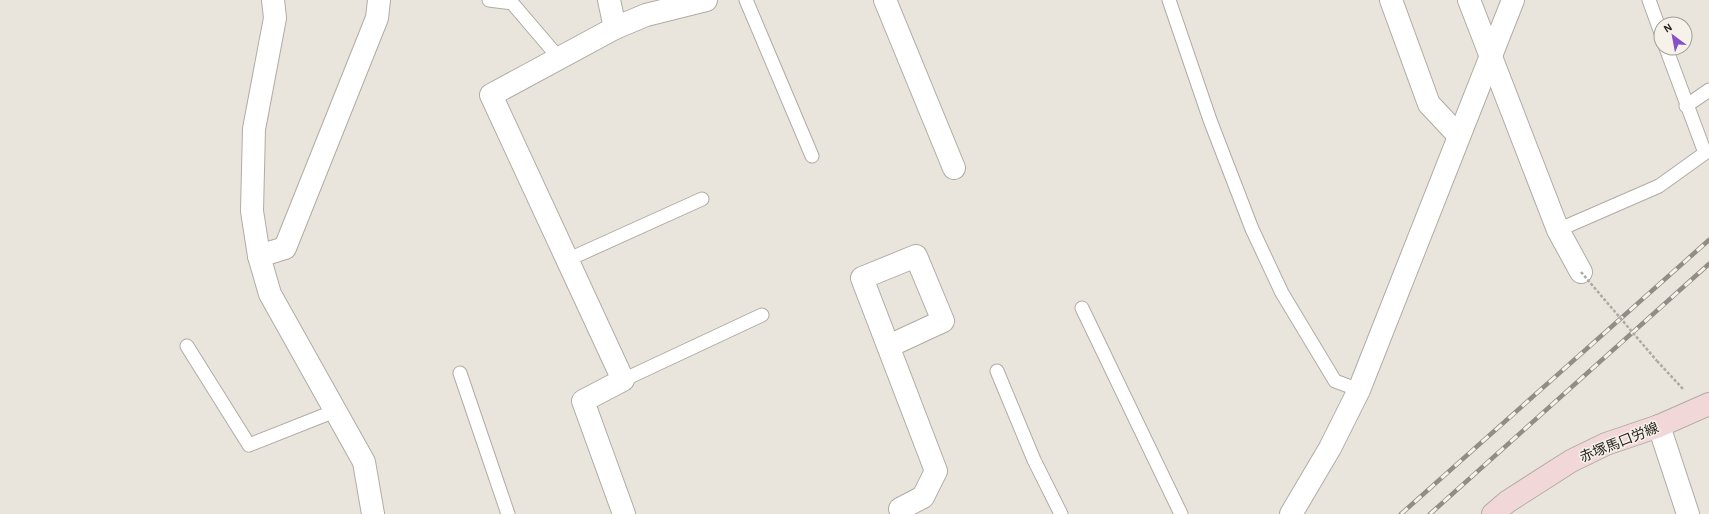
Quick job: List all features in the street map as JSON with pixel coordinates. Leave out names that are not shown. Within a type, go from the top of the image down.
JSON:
[{"type":"main road","name":"赤塚馬口労線","points":[[1493,514],[1507,502],[1571,461],[1606,444],[1659,426],[1705,406]]},
{"type":"street","points":[[273,0],[275,18],[254,128],[252,211],[259,256],[270,294],[364,462],[373,514]]},
{"type":"street","points":[[259,256],[285,248],[377,18],[379,0]]},
{"type":"street","points":[[609,0],[615,28]]},
{"type":"street","points":[[624,514],[583,401],[623,380],[491,95],[615,28],[646,15],[706,0]]},
{"type":"street","points":[[885,0],[954,168]]},
{"type":"street","points":[[1391,0],[1430,104],[1459,136]]},
{"type":"street","points":[[1469,0],[1558,230],[1581,272]]},
{"type":"street","points":[[1291,514],[1326,454],[1359,390],[1513,0]]},
{"type":"street","points":[[889,346],[936,472],[923,497],[900,509],[902,514]]},
{"type":"street","points":[[1659,426],[1688,514]]},
{"type":"lane","points":[[746,0],[812,156]]},
{"type":"lane","points":[[1169,0],[1210,120],[1249,222],[1282,293],[1336,381],[1359,390]]},
{"type":"lane","points":[[1650,0],[1655,16]]},
{"type":"lane","points":[[497,1],[512,3],[559,58]]},
{"type":"lane","points":[[1558,230],[1659,186],[1705,153],[1686,106],[1669,56]]},
{"type":"lane","points":[[1686,106],[1709,90]]},
{"type":"lane","points":[[567,260],[702,199]]},
{"type":"lane","points":[[1082,308],[1181,514]]},
{"type":"lane","points":[[623,380],[762,315]]},
{"type":"lane","points":[[187,346],[249,445],[335,410]]},
{"type":"lane","points":[[998,371],[1034,460],[1061,514]]},
{"type":"lane","points":[[460,373],[508,514]]},
{"type":"path","points":[[1581,272],[1658,361],[1705,406]]},
{"type":"railway","points":[[1401,514],[1709,240]]},
{"type":"railway","points":[[1430,514],[1709,264]]}]
